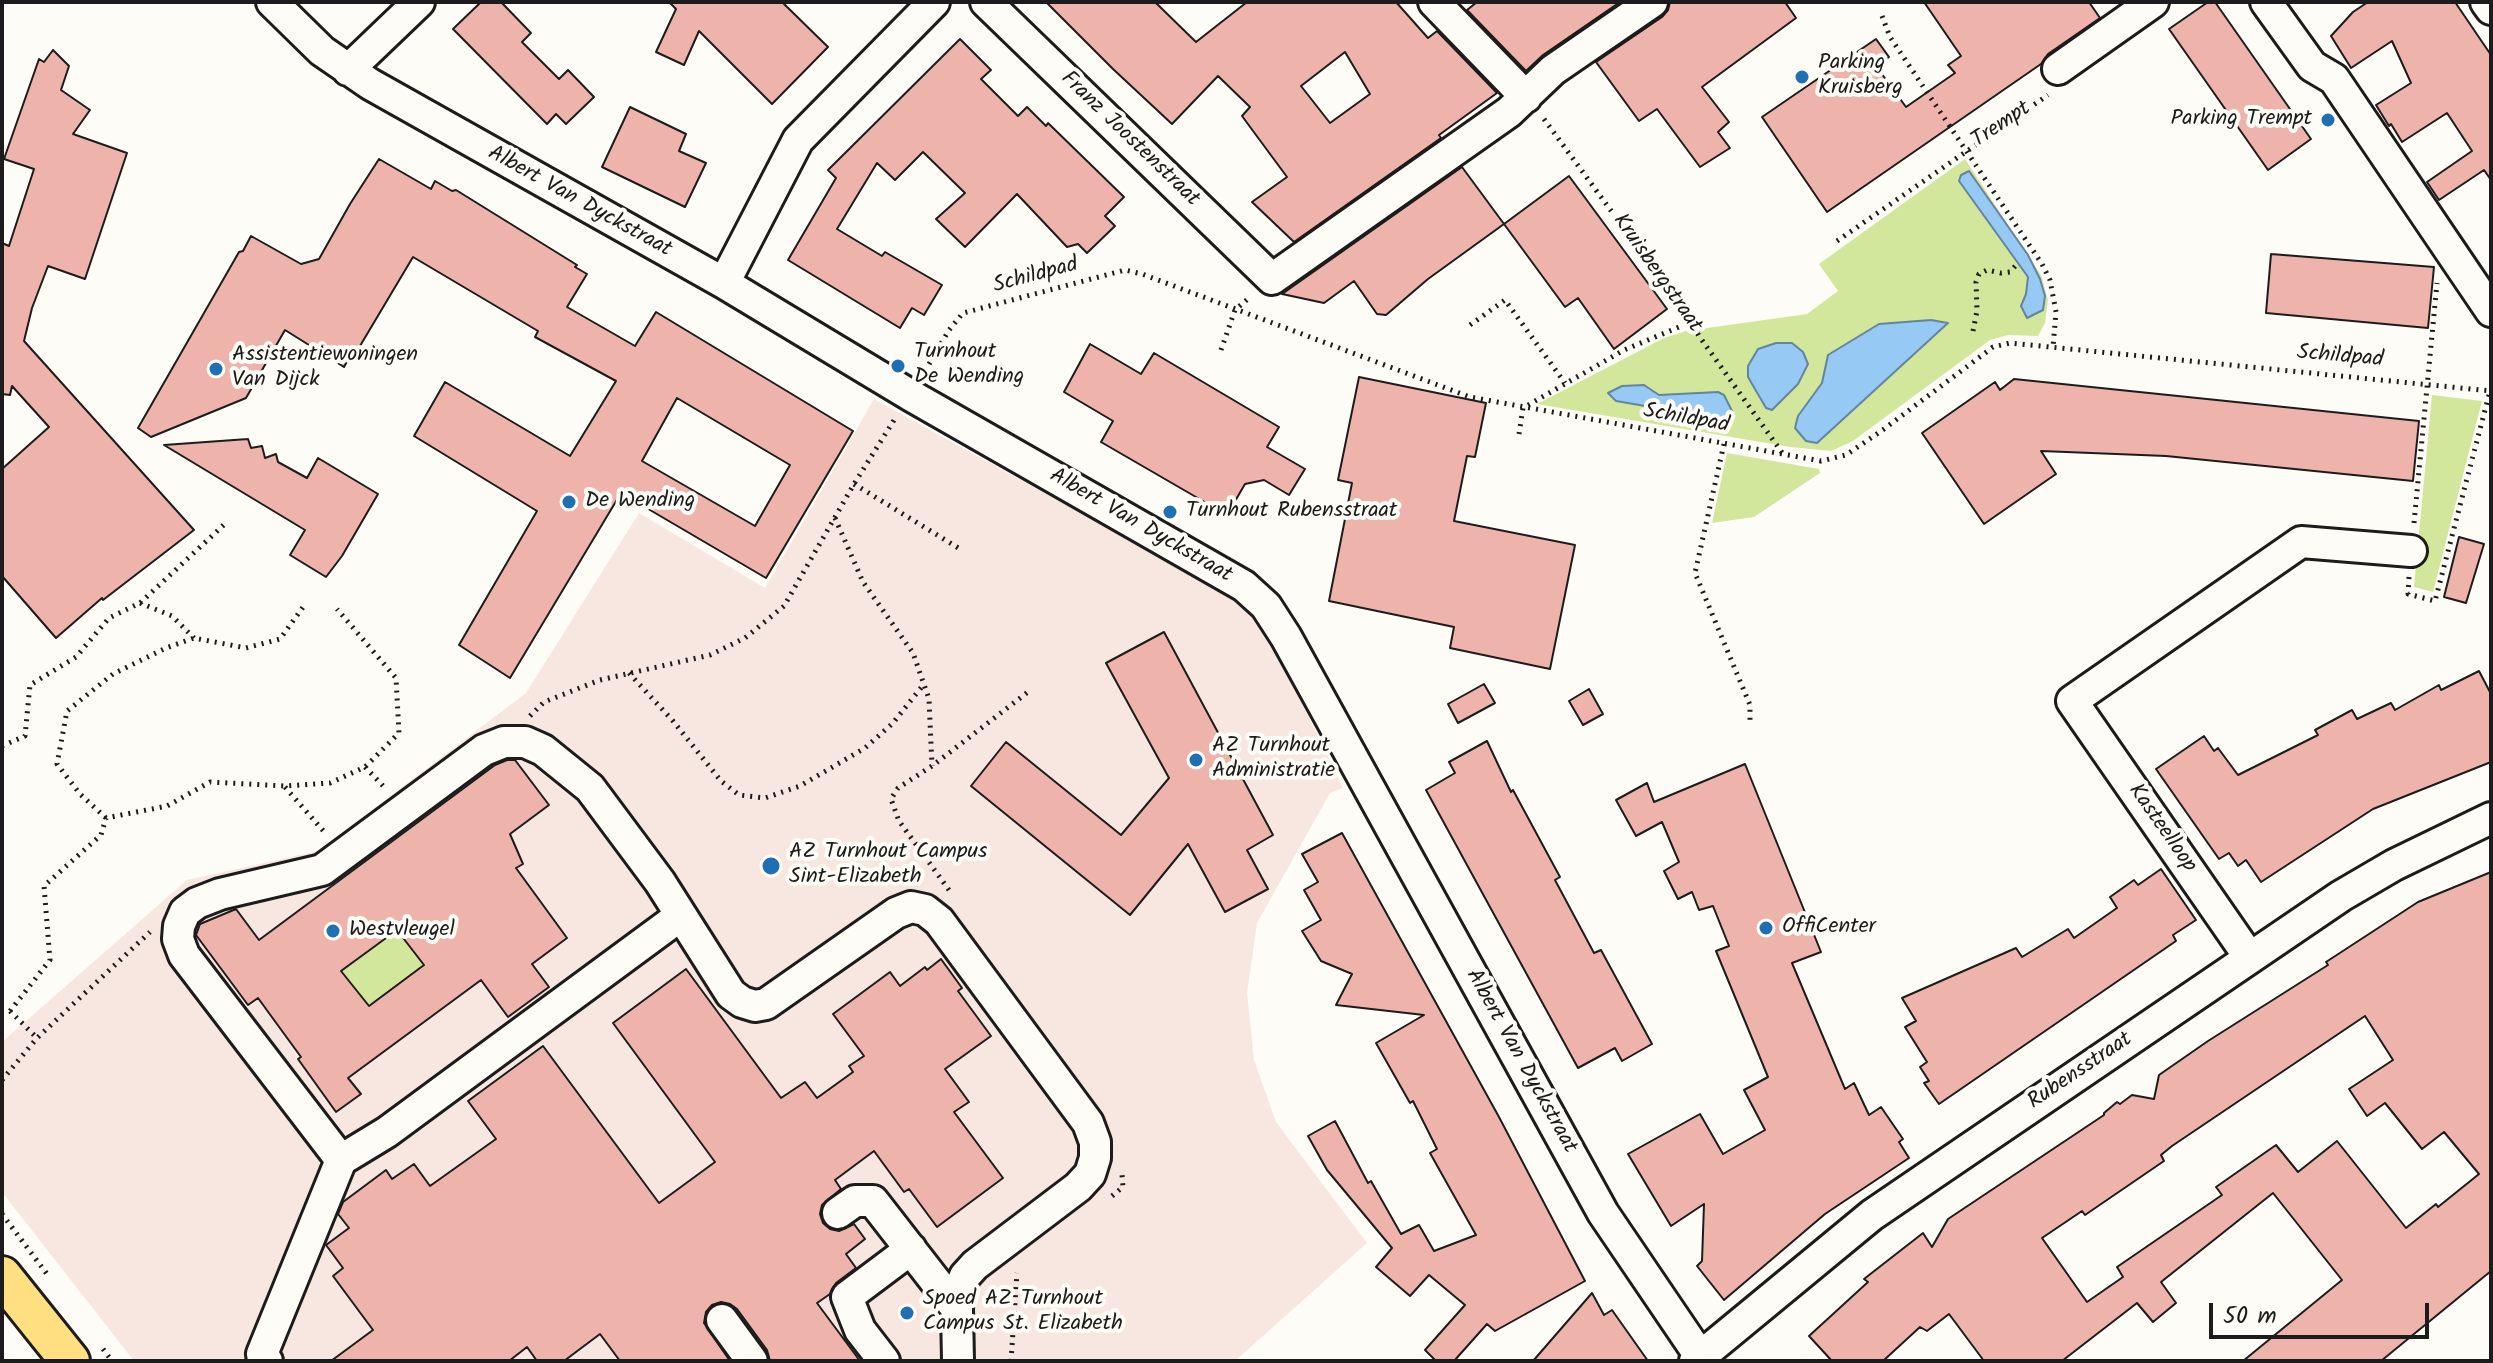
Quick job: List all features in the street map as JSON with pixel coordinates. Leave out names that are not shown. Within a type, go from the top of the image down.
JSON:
[{"type":"main road","points":[[2,1276],[70,1361]]},
{"type":"street","name":"Albert Van Dyckstraat","points":[[272,2],[322,51],[422,115],[724,283],[910,395],[1244,586],[1266,606],[1286,637],[1603,1213],[1698,1358]]},
{"type":"street","points":[[348,70],[419,2]]},
{"type":"street","points":[[724,283],[798,140],[934,2]]},
{"type":"street","name":"Franz Joostenstraat","points":[[986,2],[1272,279]]},
{"type":"street","points":[[1434,2],[1526,97]]},
{"type":"street","points":[[1272,279],[1509,112],[1553,70],[1652,2]]},
{"type":"street","points":[[2058,69],[2153,2]]},
{"type":"street","points":[[2266,2],[2312,66],[2334,79],[2491,311]]},
{"type":"street","points":[[2486,2],[2491,9]]},
{"type":"street","name":"Kasteelloop","points":[[2250,958],[2072,701],[2301,542],[2411,551]]},
{"type":"street","points":[[341,1160],[184,955],[178,939],[185,912],[197,903],[220,894],[322,870],[484,750],[504,742],[525,742],[543,750],[590,788],[660,882],[731,994],[742,1002],[755,1006],[778,998],[896,913],[911,907],[925,910],[939,921],[1088,1123],[1095,1142],[1095,1158],[1090,1174],[1078,1187],[975,1265],[965,1276],[958,1293],[958,1361]]},
{"type":"street","name":"Rubensstraat","points":[[1698,1358],[1872,1215],[2341,896],[2394,865],[2491,818]]},
{"type":"street","points":[[267,1361],[262,1354],[341,1160],[387,1132],[680,916]]},
{"type":"street","points":[[838,1213],[855,1201],[873,1201],[957,1309]]},
{"type":"street","points":[[884,1361],[860,1330],[847,1297],[911,1249]]},
{"type":"street","points":[[722,1320],[752,1361]]},
{"type":"path","points":[[1882,16],[1890,37],[2042,264],[2050,280],[2056,312],[2053,347]]},
{"type":"path","name":"Trempt","points":[[1837,241],[2053,92],[2058,69]]},
{"type":"path","name":"Kruisbergstraat","points":[[1526,97],[1691,322],[1783,454]]},
{"type":"path","points":[[2441,238],[2408,594],[2435,601],[2490,390]]},
{"type":"path","points":[[1973,331],[1979,274],[1987,270],[2010,272],[2017,264]]},
{"type":"path","name":"Schildpad","points":[[504,742],[544,702],[600,680],[710,655],[745,638],[784,606],[854,484],[949,330],[963,313],[1125,270],[1470,397],[1821,461],[1846,455],[1993,347],[2010,343],[2490,390]]},
{"type":"path","points":[[1221,350],[1235,310],[1272,279]]},
{"type":"path","points":[[1470,325],[1505,300],[1565,383]]},
{"type":"path","points":[[1519,434],[1523,408],[1624,350],[1691,322]]},
{"type":"path","points":[[1724,444],[1695,573],[1750,705],[1750,722]]},
{"type":"path","points":[[854,484],[960,549]]},
{"type":"path","points":[[835,517],[863,582],[913,653],[929,699],[932,766]]},
{"type":"path","points":[[2,746],[25,736],[30,685],[76,657],[109,618],[140,603],[228,521]]},
{"type":"path","points":[[140,603],[172,616],[194,638]]},
{"type":"path","points":[[106,818],[80,794],[57,764],[67,711],[113,674],[194,638],[246,648],[280,639],[306,603]]},
{"type":"path","points":[[106,818],[167,806],[210,782],[285,786],[330,783],[365,767],[399,733],[396,678],[337,609]]},
{"type":"path","points":[[629,673],[721,781],[739,795],[765,798],[800,786],[865,748],[893,723],[924,684]]},
{"type":"path","points":[[285,786],[343,854]]},
{"type":"path","points":[[10,1011],[50,960],[44,886],[101,835],[106,818]]},
{"type":"path","points":[[2,1080],[37,1038],[165,918],[185,912]]},
{"type":"path","points":[[2,1011],[10,1011],[37,1038]]},
{"type":"shaded area","name":"AZ Turnhout Campus Sint-Elizabeth","points":[[874,399],[1258,611],[1343,788],[1330,793],[1257,923],[1247,993],[1254,1060],[1276,1122],[1367,1243],[1235,1361],[134,1361],[2,1192],[2,1042],[187,880],[318,851],[526,693],[639,513],[765,588]]},
{"type":"green space","points":[[1965,159],[2041,275],[2048,300],[2045,323],[2038,336],[2008,335],[1990,340],[1853,441],[1831,451],[1790,447],[1537,404],[1664,338],[1686,331],[1807,314],[1838,291],[1819,264]]},
{"type":"green space","points":[[2432,395],[2482,401],[2433,592],[2414,587]]},
{"type":"green space","points":[[1727,453],[1819,469],[1820,473],[1754,517],[1712,523]]},
{"type":"green space","points":[[397,930],[462,936],[330,1035],[343,974],[341,971]]},
{"type":"water","points":[[1969,171],[2028,255],[2040,279],[2045,296],[2043,310],[2027,318],[2021,306],[2028,277],[1959,181],[1961,175]]},
{"type":"water","points":[[1931,320],[1948,323],[1817,443],[1806,441],[1795,428],[1798,416],[1822,383],[1828,355],[1879,324]]},
{"type":"water","points":[[1776,343],[1792,343],[1803,352],[1808,364],[1798,384],[1772,410],[1766,408],[1748,377],[1748,366],[1758,349]]},
{"type":"water","points":[[1644,385],[1659,395],[1718,392],[1724,395],[1734,415],[1727,420],[1616,401],[1608,393],[1622,386]]},
{"type":"building","points":[[481,2],[501,2],[531,33],[522,42],[559,79],[568,70],[594,97],[566,124],[556,114],[547,124],[453,29]]},
{"type":"building","points":[[669,2],[782,2],[828,47],[772,104],[699,31],[684,65],[656,52],[676,9]]},
{"type":"building","points":[[1046,2],[1155,2],[1196,42],[1247,2],[1396,2],[1428,38],[1437,31],[1497,93],[1439,135],[1441,138],[1294,242],[1252,202],[1287,177],[1242,116],[1250,107],[1218,76],[1172,124]],"holes":[[[1345,52],[1370,94],[1330,123],[1301,86]]]},
{"type":"building","points":[[1477,2],[1620,2],[1543,55],[1526,71],[1467,10]]},
{"type":"building","points":[[1670,2],[1785,2],[1796,18],[1702,87],[1729,122],[1718,132],[1730,148],[1700,167],[1657,109],[1639,121],[1596,62],[1662,17]]},
{"type":"building","points":[[1924,2],[2089,2],[2100,18],[2048,54],[2041,64],[1827,212],[1762,117],[1876,39],[1889,57],[1876,66],[1906,107],[1955,73],[1948,65],[1961,56]]},
{"type":"building","points":[[2208,2],[2215,2],[2311,139],[2268,170],[2169,29]]},
{"type":"building","points":[[2368,2],[2455,2],[2491,55],[2491,180],[2484,170],[2439,200],[2427,182],[2472,151],[2447,113],[2402,142],[2391,124],[2389,126],[2376,105],[2411,83],[2392,41],[2351,68],[2331,36],[2353,12]]},
{"type":"building","points":[[960,39],[991,70],[981,79],[1018,116],[1027,107],[1046,126],[1048,123],[1124,197],[1105,216],[1115,226],[1087,253],[1078,244],[1067,247],[1017,194],[965,247],[936,219],[965,193],[923,152],[895,180],[877,163],[837,229],[882,256],[885,252],[942,285],[924,315],[912,308],[900,328],[788,260],[836,178],[828,170]]},
{"type":"building","points":[[53,50],[69,66],[61,90],[90,110],[73,134],[127,153],[85,279],[48,266],[32,308],[24,341],[194,530],[102,598],[56,638],[2,576],[2,469],[49,427],[12,386],[10,395],[2,394],[2,243],[9,246],[34,169],[4,159],[39,59],[44,62]]},
{"type":"building","points":[[630,107],[686,134],[679,151],[706,163],[685,207],[602,167]]},
{"type":"building","points":[[379,159],[431,189],[435,181],[452,191],[456,190],[587,274],[567,307],[635,346],[656,312],[853,431],[766,578],[621,493],[510,678],[459,645],[537,511],[414,436],[445,382],[570,456],[616,381],[535,337],[538,331],[413,257],[357,351],[352,352],[344,367],[285,330],[246,398],[151,437],[138,428],[251,236],[301,264],[319,259]],"holes":[[[677,398],[790,465],[755,526],[642,461]]]},
{"type":"building","points":[[1462,167],[1504,224],[1428,279],[1386,315],[1377,314],[1354,281],[1324,303],[1282,294]]},
{"type":"building","points":[[1569,176],[1667,309],[1614,349],[1578,298],[1565,307],[1504,224]]},
{"type":"building","points":[[2271,254],[2434,267],[2428,328],[2266,313]]},
{"type":"building","points":[[1090,344],[1141,374],[1154,353],[1279,427],[1267,447],[1305,469],[1289,495],[1264,480],[1245,484],[1227,515],[1101,442],[1113,421],[1064,392]]},
{"type":"building","points":[[1359,377],[1486,403],[1475,457],[1467,456],[1454,521],[1575,545],[1550,669],[1450,648],[1454,627],[1329,601],[1352,483],[1338,480]]},
{"type":"building","points":[[2014,379],[2419,421],[2413,481],[2166,456],[2041,451],[2056,474],[1984,524],[1922,433],[1995,382],[2000,390]]},
{"type":"building","points":[[248,439],[251,448],[262,446],[265,458],[276,454],[278,462],[307,478],[318,458],[378,494],[342,556],[326,577],[290,555],[305,530],[164,445]]},
{"type":"building","points":[[2459,537],[2484,544],[2466,603],[2444,597]]},
{"type":"building","name":"AZ Turnhout Administratie","points":[[1164,632],[1273,835],[1247,850],[1268,889],[1225,912],[1188,844],[1130,915],[971,786],[1006,742],[1121,835],[1169,778],[1106,663]]},
{"type":"building","points":[[2479,671],[2491,694],[2491,762],[2373,809],[2261,882],[2246,860],[2238,866],[2229,853],[2219,859],[2156,769],[2204,736],[2214,751],[2218,748],[2238,775],[2318,735],[2315,730],[2352,710],[2357,719],[2391,703],[2395,710],[2439,685],[2441,690]]},
{"type":"building","points":[[1484,684],[1495,703],[1458,723],[1448,704]]},
{"type":"building","points":[[1589,689],[1603,714],[1583,725],[1569,701]]},
{"type":"building","points":[[1487,741],[1511,792],[1513,790],[1560,877],[1555,880],[1594,953],[1601,950],[1652,1044],[1622,1061],[1615,1048],[1578,1068],[1426,790],[1455,773],[1449,762]]},
{"type":"building","name":"Westvleugel","points":[[515,760],[549,805],[510,834],[523,864],[516,868],[567,938],[532,964],[549,987],[508,1017],[481,980],[348,1078],[361,1094],[336,1112],[258,998],[248,1005],[196,935],[200,924],[236,909],[259,940],[495,765]],"holes":[[[397,930],[424,965],[369,1006],[341,971]]]},
{"type":"building","points":[[1745,764],[1821,952],[1792,963],[1845,1089],[1854,1083],[1869,1115],[1881,1107],[1903,1139],[1899,1142],[1909,1158],[1825,1214],[1724,1300],[1697,1266],[1702,1261],[1704,1204],[1671,1226],[1628,1154],[1700,1114],[1723,1154],[1765,1130],[1744,1090],[1768,1077],[1716,951],[1729,946],[1713,906],[1699,910],[1692,892],[1678,899],[1664,871],[1679,862],[1662,822],[1636,836],[1616,800],[1647,783],[1654,802]]},
{"type":"building","points":[[1342,833],[1499,1117],[1585,1281],[1495,1331],[1487,1324],[1454,1361],[1436,1361],[1425,1350],[1465,1305],[1429,1275],[1410,1296],[1376,1267],[1392,1248],[1327,1170],[1308,1136],[1335,1121],[1368,1183],[1371,1181],[1401,1234],[1419,1225],[1434,1251],[1476,1235],[1430,1153],[1437,1149],[1413,1101],[1410,1103],[1376,1043],[1424,1015],[1336,1005],[1352,974],[1321,961],[1302,931],[1321,920],[1304,890],[1318,882],[1302,854]]},
{"type":"building","points":[[2161,869],[2196,920],[2173,935],[2176,941],[1939,1104],[1924,1083],[1929,1081],[1920,1067],[1927,1062],[1905,1027],[1916,1021],[1902,998],[2016,948],[2022,957],[2068,929],[2074,938],[2117,908],[2110,897],[2134,880],[2138,885]]},
{"type":"building","points":[[2491,872],[2491,1271],[2381,1361],[2243,1361],[2342,1280],[2273,1193],[2161,1282],[2176,1303],[2153,1322],[2137,1303],[2062,1361],[1984,1361],[1949,1314],[1927,1331],[1920,1327],[1883,1361],[1832,1361],[1809,1336],[1868,1282],[1864,1279],[1923,1233],[1932,1247],[1948,1219],[2104,1115],[2117,1102],[2120,1104],[2132,1095],[2154,1099],[2159,1075],[2418,902]],"holes":[[[2365,1016],[2393,1060],[2349,1089],[2367,1116],[2385,1103],[2422,1149],[2444,1132],[2479,1174],[2406,1228],[2337,1141],[2298,1172],[2276,1145],[2216,1187],[2222,1195],[2117,1267],[2123,1277],[2087,1302],[2042,1238],[2082,1211],[2085,1215],[2164,1161],[2161,1155],[2172,1146]]]},
{"type":"building","points":[[941,959],[962,988],[958,991],[991,1036],[945,1069],[969,1102],[954,1112],[1003,1178],[937,1227],[909,1189],[904,1192],[874,1151],[835,1180],[841,1189],[822,1205],[820,1214],[823,1223],[839,1231],[854,1224],[865,1239],[846,1254],[856,1268],[817,1303],[860,1361],[770,1361],[767,1350],[737,1309],[721,1302],[712,1305],[706,1312],[704,1323],[730,1361],[620,1361],[600,1334],[564,1361],[537,1361],[527,1347],[509,1361],[331,1361],[373,1330],[333,1276],[343,1268],[326,1245],[349,1228],[338,1214],[343,1202],[386,1170],[392,1179],[414,1164],[430,1186],[496,1139],[468,1101],[543,1046],[659,1203],[715,1162],[613,1023],[686,969],[781,1098],[805,1082],[817,1098],[853,1072],[849,1066],[864,1056],[833,1014],[890,972],[900,986]]},
{"type":"building","points":[[1592,1293],[1604,1315],[1612,1310],[1648,1361],[1533,1361]]},
{"type":"place","name":"Parking Kruisberg","points":[[1802,77]]},
{"type":"place","name":"Parking Trempt","points":[[2328,120]]},
{"type":"place","name":"Turnhout De Wending","points":[[898,366]]},
{"type":"place","name":"Assistentiewoningen Van Dijck","points":[[216,369]]},
{"type":"place","name":"De Wending","points":[[569,502]]},
{"type":"place","name":"Turnhout Rubensstraat","points":[[1170,512]]},
{"type":"place","name":"AZ Turnhout Administratie","points":[[1196,760]]},
{"type":"place","name":"AZ Turnhout Campus Sint-Elizabeth","points":[[771,866]]},
{"type":"place","name":"OffiCenter","points":[[1766,928]]},
{"type":"place","name":"Westvleugel","points":[[333,931]]},
{"type":"place","name":"Spoed AZ Turnhout Campus St. Elizabeth","points":[[907,1313]]}]
